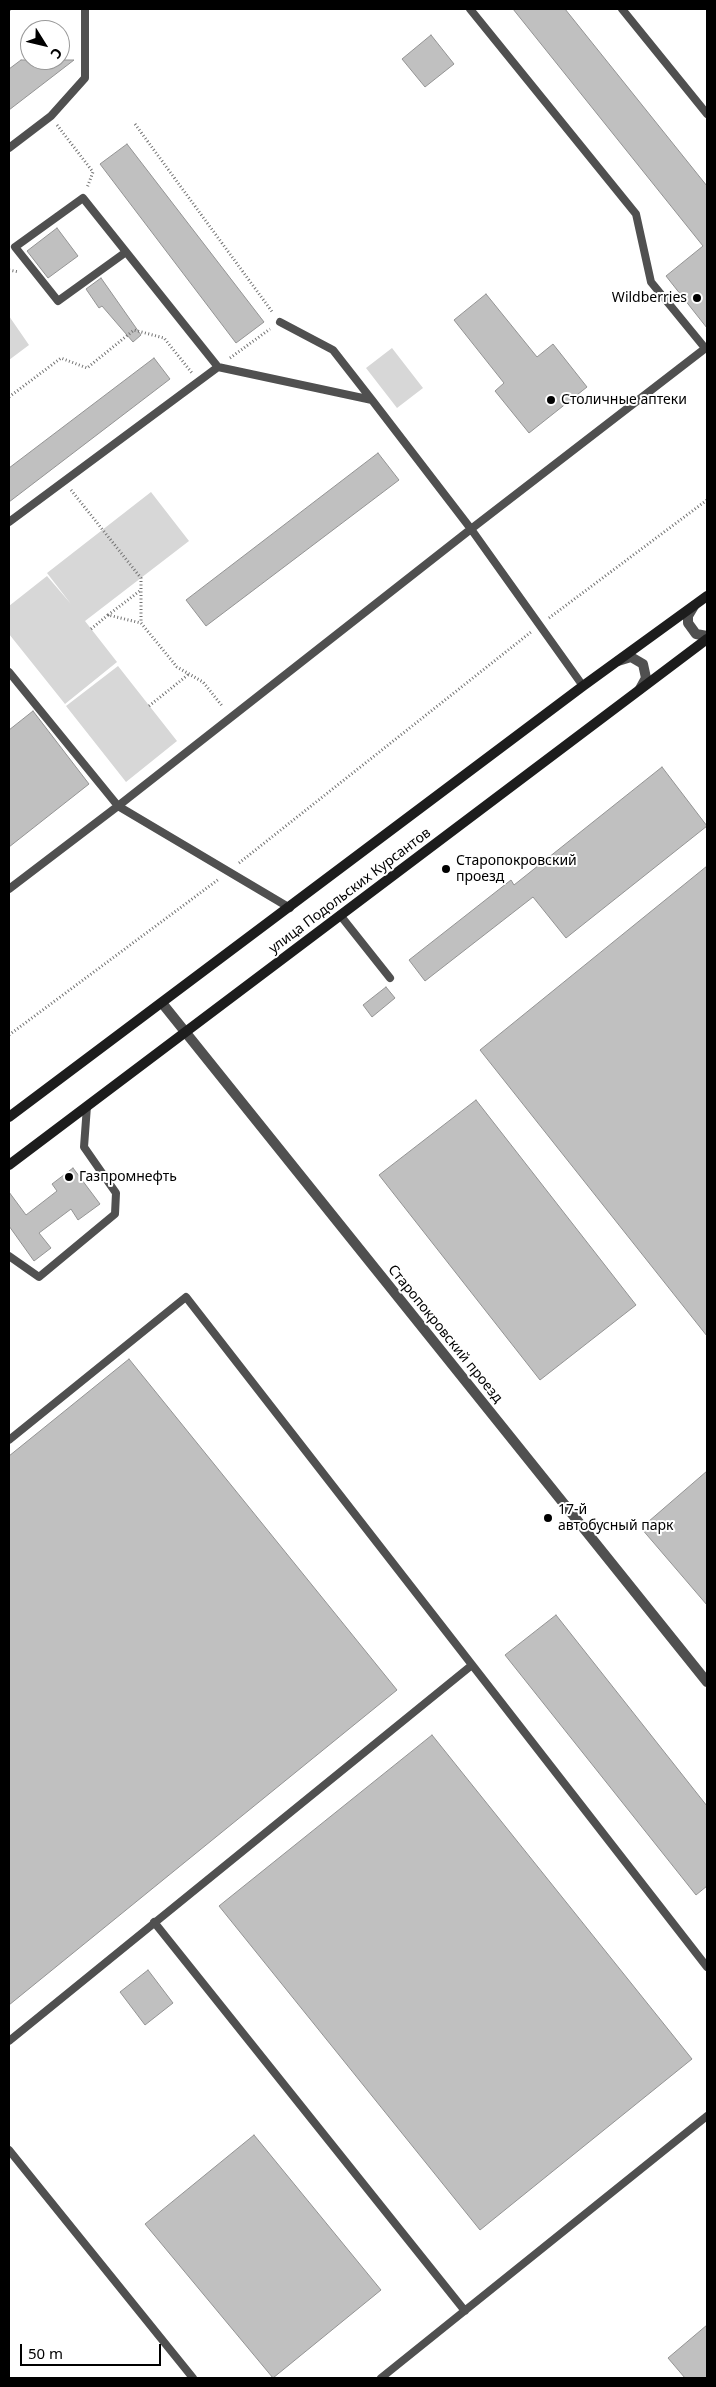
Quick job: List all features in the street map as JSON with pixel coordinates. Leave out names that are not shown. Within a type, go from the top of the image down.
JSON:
[{"type":"main road","name":"улица Подольских Курсантов","points":[[9,1118],[583,686],[707,596]]},
{"type":"main road","name":"улица Подольских Курсантов","points":[[9,1165],[707,637]]},
{"type":"street","points":[[694,605],[690,610],[688,623],[696,634],[707,637]]},
{"type":"street","points":[[618,661],[631,658],[643,664],[646,678],[639,690]]},
{"type":"street","name":"Старопокровский проезд","points":[[162,1003],[707,1682]]},
{"type":"lane","points":[[9,148],[51,116],[85,78],[85,9]]},
{"type":"lane","points":[[9,889],[232,718],[470,529],[706,348],[651,282],[636,214],[470,9]]},
{"type":"lane","points":[[622,9],[707,114]]},
{"type":"lane","points":[[126,252],[58,301],[14,247],[83,198],[218,367],[372,400]]},
{"type":"lane","points":[[280,322],[333,350],[470,529],[583,686]]},
{"type":"lane","points":[[9,522],[63,480],[218,367]]},
{"type":"lane","points":[[9,672],[118,806],[290,908]]},
{"type":"lane","points":[[340,915],[390,978]]},
{"type":"lane","points":[[9,1256],[39,1277],[115,1214],[116,1193],[84,1147],[87,1106]]},
{"type":"lane","points":[[9,1440],[186,1297],[707,1968]]},
{"type":"lane","points":[[9,2040],[472,1664]]},
{"type":"lane","points":[[154,1922],[465,2311]]},
{"type":"lane","points":[[381,2378],[707,2116]]},
{"type":"lane","points":[[9,2150],[193,2378]]},
{"type":"path","points":[[51,116],[92,172],[83,198]]},
{"type":"path","points":[[135,124],[280,322],[218,367]]},
{"type":"path","points":[[9,397],[61,358],[87,368],[134,330],[164,338],[199,381]]},
{"type":"path","points":[[63,480],[141,578],[141,623]]},
{"type":"path","points":[[9,1035],[229,871],[539,626],[707,500]]},
{"type":"path","points":[[91,629],[141,589]]},
{"type":"path","points":[[108,615],[141,623],[177,666],[203,682],[232,718]]},
{"type":"path","points":[[149,706],[189,674]]},
{"type":"shaded area","points":[[9,316],[29,345],[9,360]]},
{"type":"shaded area","points":[[392,348],[423,388],[397,408],[366,368]]},
{"type":"shaded area","points":[[151,492],[189,541],[85,621],[117,662],[65,704],[9,634],[9,606],[47,576],[71,604],[47,573]]},
{"type":"shaded area","points":[[118,666],[177,741],[126,782],[66,706]]},
{"type":"building","points":[[513,9],[565,9],[707,186],[707,328],[666,276],[703,246]]},
{"type":"building","points":[[431,35],[454,64],[425,87],[402,59]]},
{"type":"building","points":[[20,61],[20,70],[61,70],[9,110],[9,69]]},
{"type":"building","points":[[127,144],[264,322],[236,343],[100,164]]},
{"type":"building","points":[[57,228],[78,256],[48,278],[27,251]]},
{"type":"building","points":[[101,278],[141,335],[133,342],[102,306],[99,308],[86,289]]},
{"type":"building","points":[[486,294],[537,357],[553,344],[587,387],[529,433],[495,391],[504,383],[454,320]]},
{"type":"building","points":[[154,358],[170,379],[9,502],[9,468]]},
{"type":"building","points":[[378,453],[399,480],[206,626],[186,600]]},
{"type":"building","points":[[33,711],[89,784],[9,847],[9,730]]},
{"type":"building","points":[[662,767],[707,826],[566,938],[533,897],[425,981],[409,960],[511,880],[514,885]]},
{"type":"building","points":[[707,866],[707,1336],[480,1050]]},
{"type":"building","points":[[386,987],[395,998],[372,1017],[363,1005]]},
{"type":"building","points":[[476,1100],[636,1305],[540,1380],[379,1175]]},
{"type":"building","points":[[73,1168],[100,1204],[78,1220],[71,1209],[39,1233],[51,1248],[34,1261],[9,1226],[9,1192],[26,1215],[57,1191],[52,1184]]},
{"type":"building","points":[[129,1359],[397,1690],[9,2005],[9,1456]]},
{"type":"building","points":[[707,1471],[707,1605],[641,1528]]},
{"type":"building","points":[[556,1615],[707,1806],[707,1886],[696,1895],[505,1655]]},
{"type":"building","points":[[432,1735],[692,2059],[480,2230],[219,1906]]},
{"type":"building","points":[[148,1970],[173,2003],[145,2025],[120,1992]]},
{"type":"building","points":[[254,2135],[381,2290],[273,2378],[145,2224]]},
{"type":"building","points":[[707,2325],[707,2378],[685,2378],[668,2358]]},
{"type":"place","name":"Wildberries","points":[[697,298]]},
{"type":"place","name":"Столичные аптеки","points":[[551,400]]},
{"type":"place","name":"Старопокровский проезд","points":[[446,869]]},
{"type":"place","name":"Газпромнефть","points":[[69,1177]]},
{"type":"place","name":"17-й автобусный парк","points":[[548,1518]]}]
